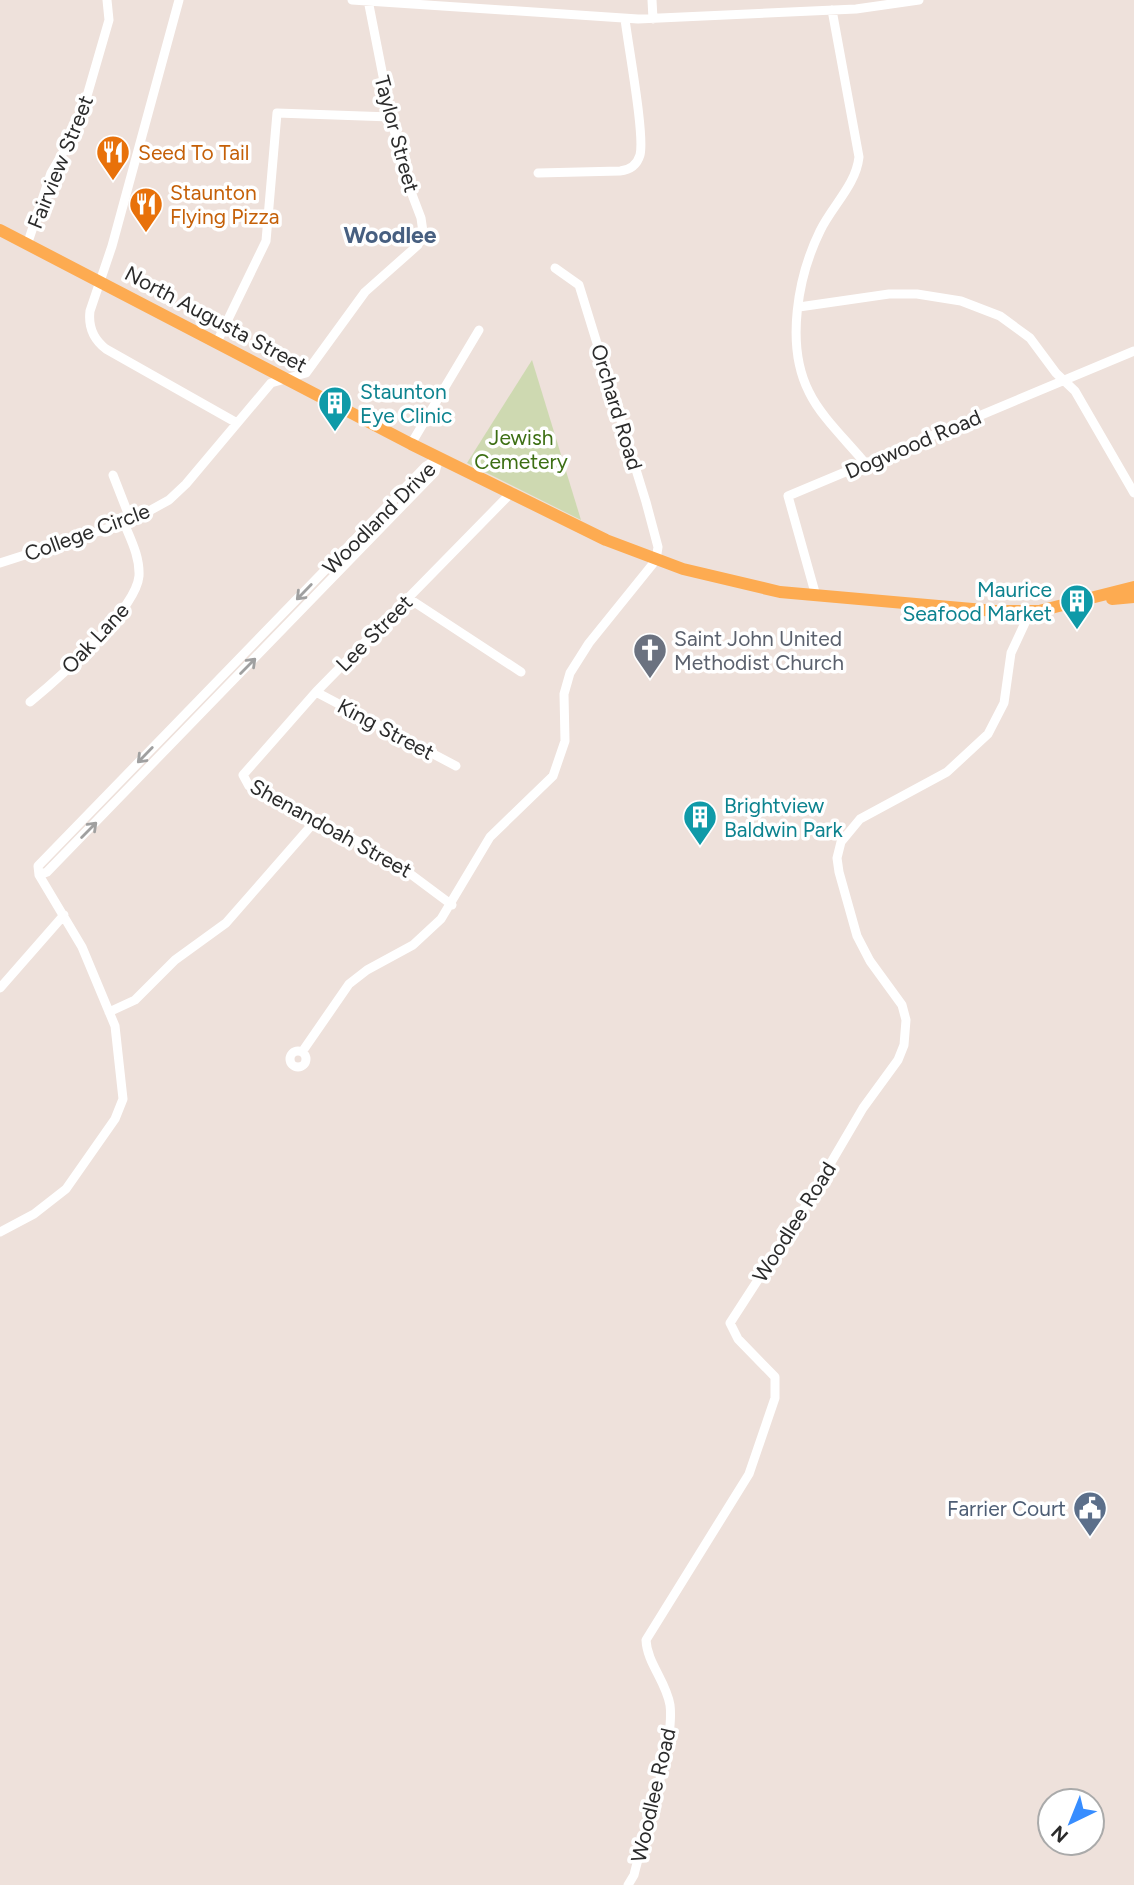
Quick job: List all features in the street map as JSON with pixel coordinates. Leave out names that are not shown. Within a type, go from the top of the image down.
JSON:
[{"type":"main road","name":"North Augusta Street","points":[[0,230],[102,280],[411,444],[606,540],[656,560],[757,588],[816,596],[1030,612],[1134,587]]},
{"type":"main road","points":[[1077,601],[1134,597]]},
{"type":"street","name":"Fairview Street","points":[[28,242],[51,173],[78,127],[108,20],[107,0]]},
{"type":"street","points":[[179,0],[89,319],[92,334],[102,346],[237,424]]},
{"type":"street","points":[[352,0],[625,19],[832,10],[919,0]]},
{"type":"street","points":[[652,0],[653,19]]},
{"type":"street","name":"Taylor Street","points":[[288,379],[306,373],[365,292],[420,242],[421,218],[405,176],[368,1]]},
{"type":"street","points":[[832,10],[859,146],[859,160],[852,179],[817,238],[804,277],[799,307],[798,354],[808,391],[865,463]]},
{"type":"street","points":[[538,173],[627,170],[639,159],[640,141],[625,19]]},
{"type":"street","points":[[217,342],[268,233],[276,115],[282,111],[391,117]]},
{"type":"street","name":"Orchard Road","points":[[555,268],[579,285],[649,513],[658,547],[656,560]]},
{"type":"street","points":[[799,307],[909,294],[971,304],[1000,316],[1025,333],[1080,398],[1134,493]]},
{"type":"street","points":[[411,444],[479,330]]},
{"type":"street","name":"Dogwood Road","points":[[816,596],[788,496],[1134,351]]},
{"type":"street","name":"College Circle","points":[[0,563],[128,522],[156,509],[181,489],[271,383],[288,379]]},
{"type":"street","name":"Woodland Drive","points":[[0,1232],[34,1213],[66,1189],[121,1109],[122,1067],[119,1040],[82,947],[39,875],[38,866],[426,466],[439,458]]},
{"type":"street","name":"Oak Lane","points":[[30,702],[56,680],[132,598],[139,567],[113,475]]},
{"type":"street","name":"Lee Street","points":[[243,777],[245,769],[316,692],[512,492]]},
{"type":"street","points":[[302,1052],[349,984],[367,970],[413,945],[452,905],[490,837],[555,772],[565,741],[564,694],[570,673],[589,643],[656,560]]},
{"type":"street","points":[[408,598],[521,672]]},
{"type":"street","name":"Woodlee Road","points":[[628,1885],[634,1875],[670,1724],[666,1686],[648,1654],[646,1640],[749,1474],[775,1398],[775,1377],[737,1339],[730,1323],[808,1201],[863,1108],[898,1060],[904,1045],[906,1020],[902,1005],[861,944],[839,872],[838,851],[844,836],[859,819],[947,772],[988,734],[1004,703],[1012,653],[1030,612]]},
{"type":"street","name":"King Street","points":[[316,692],[456,766]]},
{"type":"street","name":"Shenandoah Street","points":[[243,777],[249,786],[399,864],[452,905]]},
{"type":"street","points":[[109,1012],[135,1000],[175,960],[226,923],[317,819]]},
{"type":"street","points":[[0,988],[64,915]]},
{"type":"green space","name":"Jewish Cemetery","points":[[532,360],[581,520],[467,463]]},
{"type":"place","name":"Seed To Tail","points":[[113,182]]},
{"type":"place","name":"Staunton Flying Pizza","points":[[146,234]]},
{"type":"place","name":"Staunton Eye Clinic","points":[[335,433]]},
{"type":"place","name":"Maurice Seafood Market","points":[[1077,631]]},
{"type":"place","name":"Saint John United Methodist Church","points":[[650,680]]},
{"type":"place","name":"Brightview Baldwin Park","points":[[700,847]]},
{"type":"place","name":"Farrier Court","points":[[1090,1538]]},
{"type":"district","name":"Woodlee","points":[[390,235]]}]
